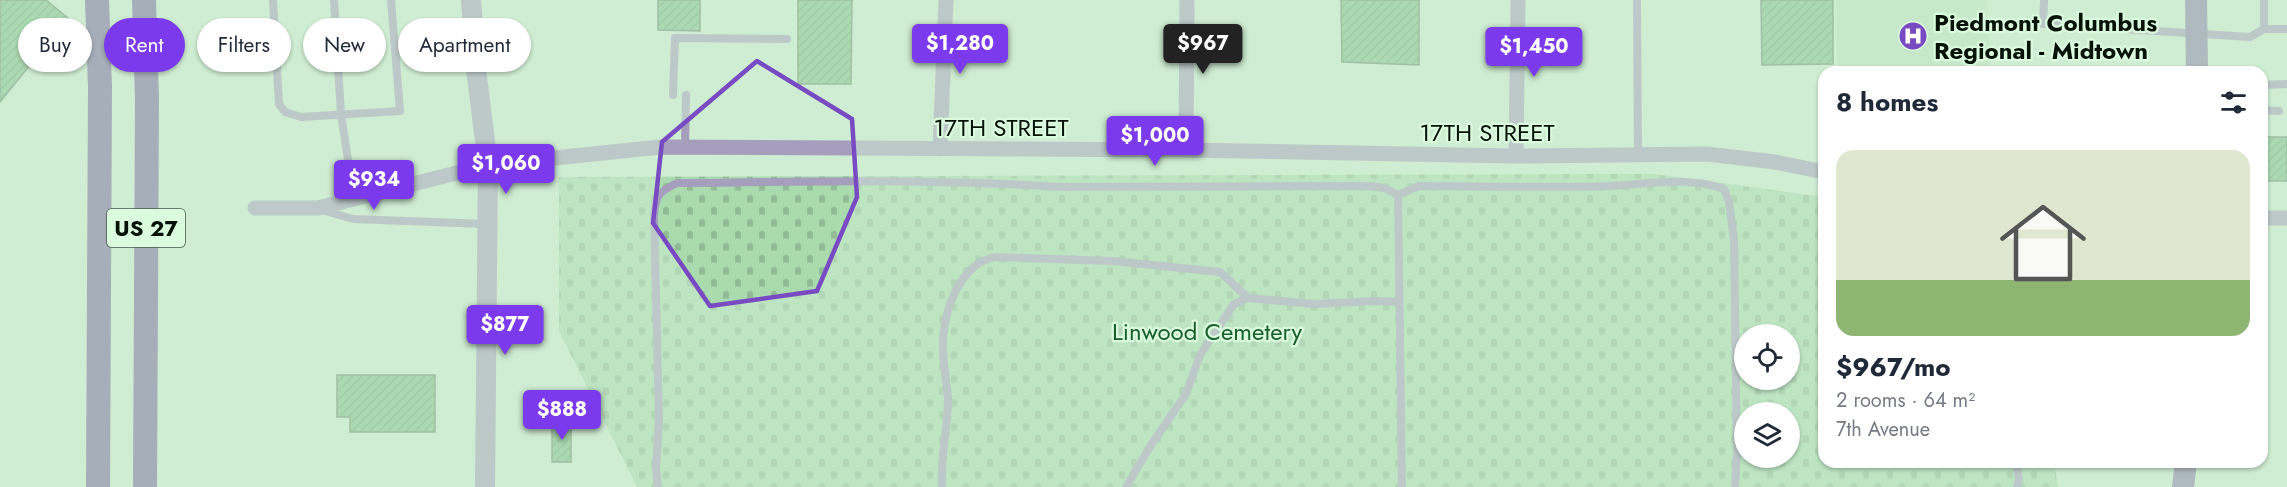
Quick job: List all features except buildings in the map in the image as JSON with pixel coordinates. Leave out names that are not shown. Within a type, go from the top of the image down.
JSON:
[{"type":"main road","name":"US 27","points":[[97,0],[100,88],[98,487]]},
{"type":"main road","name":"US 27","points":[[144,0],[147,99],[145,487]]},
{"type":"main road","points":[[2196,0],[2197,66]]},
{"type":"main road","points":[[2183,487],[2186,468]]},
{"type":"street","points":[[471,0],[476,69],[488,165],[486,487]]},
{"type":"street","points":[[940,149],[946,0]]},
{"type":"street","points":[[1186,150],[1187,0]]},
{"type":"street","points":[[1516,156],[1518,0]]},
{"type":"street","name":"17TH STREET","points":[[255,208],[318,208],[488,165],[660,147],[1186,150],[1516,156],[1707,154],[1775,162],[1818,171]]},
{"type":"street","points":[[2268,218],[2287,218]]},
{"type":"lane","points":[[273,0],[279,104],[285,112],[301,117],[400,111],[391,0]]},
{"type":"lane","points":[[334,0],[341,114],[354,199]]},
{"type":"lane","points":[[1637,0],[1638,154]]},
{"type":"lane","points":[[2044,0],[2043,24],[2250,37],[2264,29],[2287,29]]},
{"type":"lane","points":[[2264,0],[2264,29]]},
{"type":"lane","points":[[673,95],[675,38],[787,39]]},
{"type":"lane","points":[[2268,85],[2287,84]]},
{"type":"lane","points":[[686,95],[686,148]]},
{"type":"lane","points":[[2268,110],[2279,111]]},
{"type":"lane","points":[[658,487],[656,470],[659,406],[654,214],[656,199],[663,190],[677,183],[876,182],[1021,184],[1059,187],[1370,186],[1384,188],[1398,195],[1419,186],[1610,186],[1708,183],[1724,189],[1730,202],[1734,240],[1737,443],[1735,487]]},
{"type":"lane","points":[[1398,195],[1402,487]]},
{"type":"lane","points":[[318,208],[353,219],[487,224]]},
{"type":"lane","points":[[942,487],[941,473],[948,398],[943,347],[944,326],[951,300],[976,264],[993,257],[1113,261],[1201,269],[1220,272],[1248,298]]},
{"type":"lane","points":[[1126,487],[1186,394],[1200,355],[1234,304],[1248,298],[1314,304],[1399,302]]},
{"type":"lane","points":[[2017,468],[2019,480],[2017,487]]},
{"type":"highlighted area","points":[[757,61],[852,119],[857,197],[817,291],[710,306],[653,223],[662,142]]},
{"type":"shaded area","name":"Piedmont Columbus Regional - Midtown","points":[[1836,0],[1986,0],[1991,66],[1838,66]]},
{"type":"green space","name":"Linwood Cemetery","points":[[1654,174],[1818,196],[1818,468],[2055,468],[2058,487],[637,487],[559,331],[559,177]]},
{"type":"place","name":"Piedmont Columbus Regional - Midtown","points":[[1913,36]]}]
